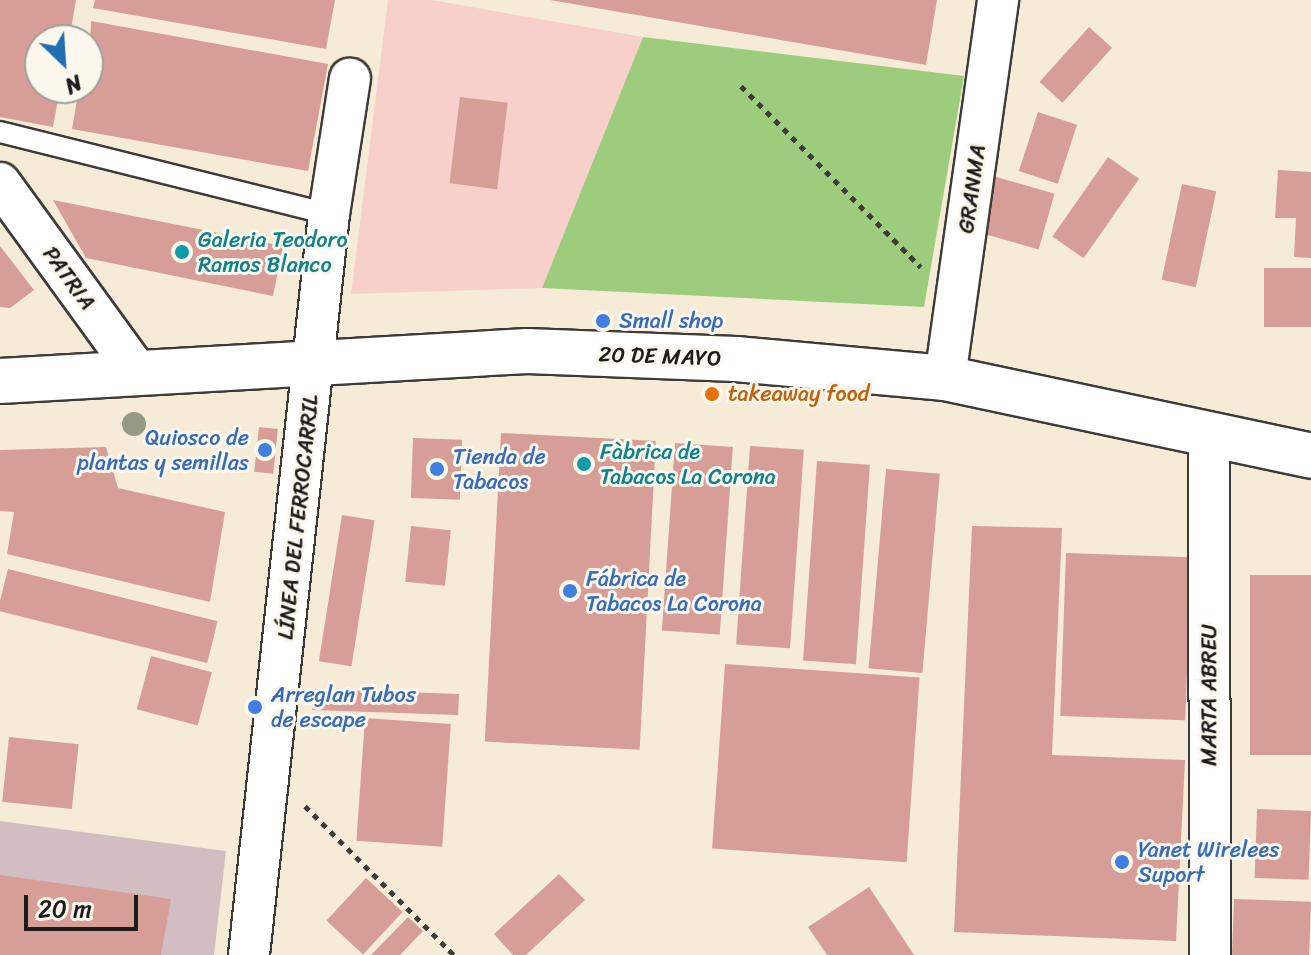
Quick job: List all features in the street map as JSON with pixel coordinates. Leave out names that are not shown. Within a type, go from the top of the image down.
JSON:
[{"type":"main road","name":"20 DE MAYO","points":[[0,381],[313,359],[527,351],[736,359],[945,378],[1311,456]]},
{"type":"street","name":"GRANMA","points":[[945,378],[998,0]]},
{"type":"street","name":"LÍNEA DEL FERROCARRIL","points":[[249,955],[273,774],[329,214],[350,79]]},
{"type":"street","name":"PATRIA","points":[[0,183],[138,373]]},
{"type":"street","name":"MARTA ABREU","points":[[1209,435],[1210,955]]},
{"type":"lane","points":[[0,132],[329,214]]},
{"type":"path","points":[[741,86],[956,302]]},
{"type":"path","points":[[273,774],[454,955]]},
{"type":"shaded area","points":[[388,0],[431,0],[643,37],[542,288],[351,294]]},
{"type":"shaded area","points":[[0,821],[226,851],[214,955],[0,955]]},
{"type":"green space","points":[[643,37],[964,76],[924,307],[542,288]]},
{"type":"building","points":[[0,0],[76,0],[72,24],[24,24],[24,104],[57,104],[53,127],[0,117]]},
{"type":"building","points":[[95,0],[335,0],[326,49],[93,8]]},
{"type":"building","points":[[550,0],[937,0],[926,65]]},
{"type":"building","points":[[91,21],[328,64],[308,171],[72,129],[76,104],[104,104],[104,24],[91,24]]},
{"type":"building","points":[[1089,27],[1112,48],[1063,103],[1039,82]]},
{"type":"building","points":[[460,97],[508,103],[497,189],[449,183]]},
{"type":"building","points":[[1038,112],[1077,125],[1058,184],[1019,171]]},
{"type":"building","points":[[1108,157],[1139,179],[1083,258],[1052,236]]},
{"type":"building","points":[[1278,170],[1311,172],[1311,258],[1294,257],[1296,218],[1275,218]]},
{"type":"building","points":[[993,176],[1055,194],[1039,249],[977,232]]},
{"type":"building","points":[[1182,184],[1216,191],[1196,287],[1162,280]]},
{"type":"building","name":"Galeria Teodoro Ramos Blanco","points":[[53,200],[283,246],[273,296],[86,258]]},
{"type":"building","points":[[0,246],[34,290],[10,308],[0,307]]},
{"type":"building","points":[[1264,268],[1311,268],[1311,327],[1264,327]]},
{"type":"building","name":"Quiosco de plantas y semillas","points":[[259,427],[278,429],[273,474],[254,472]]},
{"type":"building","name":"Fábrica de Tabacos La Corona","points":[[501,433],[656,441],[640,750],[485,742]]},
{"type":"building","name":"Tienda de Tabacos","points":[[413,438],[462,440],[460,500],[411,498]]},
{"type":"building","points":[[675,443],[733,447],[720,635],[662,631]]},
{"type":"building","points":[[750,446],[804,450],[790,648],[736,645]]},
{"type":"building","points":[[106,447],[118,488],[225,512],[210,602],[7,554],[14,512],[0,511],[0,450]]},
{"type":"building","points":[[817,461],[870,465],[856,664],[803,661]]},
{"type":"building","points":[[886,469],[940,474],[922,673],[869,668]]},
{"type":"building","points":[[342,515],[375,520],[351,666],[319,661]]},
{"type":"building","points":[[411,526],[451,530],[445,586],[405,582]]},
{"type":"building","points":[[972,526],[1062,528],[1052,755],[1185,760],[1176,941],[954,932]]},
{"type":"building","points":[[1066,553],[1191,557],[1185,720],[1060,716]]},
{"type":"building","points":[[8,569],[218,621],[207,663],[0,611]]},
{"type":"building","points":[[1250,575],[1311,575],[1311,755],[1250,755]]},
{"type":"building","points":[[151,656],[212,672],[198,725],[137,709]]},
{"type":"building","points":[[725,664],[920,678],[907,862],[712,849]]},
{"type":"building","points":[[313,689],[459,694],[458,715],[312,710]]},
{"type":"building","points":[[365,718],[451,724],[442,847],[356,841]]},
{"type":"building","points":[[9,737],[79,744],[72,809],[2,802]]},
{"type":"building","points":[[1257,809],[1311,811],[1309,880],[1255,878]]},
{"type":"building","points":[[559,874],[585,900],[526,955],[513,955],[494,934]]},
{"type":"building","points":[[0,875],[171,899],[161,955],[0,955]]},
{"type":"building","points":[[366,878],[403,912],[363,955],[326,920]]},
{"type":"building","points":[[869,887],[914,955],[827,955],[808,927]]},
{"type":"building","points":[[1234,899],[1311,902],[1309,955],[1232,955]]},
{"type":"building","points":[[408,917],[423,931],[400,955],[371,955]]},
{"type":"place","name":"Galeria Teodoro Ramos Blanco","points":[[182,252]]},
{"type":"place","name":"Small shop","points":[[603,321]]},
{"type":"place","name":"takeaway food","points":[[712,394]]},
{"type":"place","name":"Quiosco de plantas y semillas","points":[[265,450]]},
{"type":"place","name":"Fàbrica de Tabacos La Corona","points":[[584,464]]},
{"type":"place","name":"Tienda de Tabacos","points":[[437,469]]},
{"type":"place","name":"Fábrica de Tabacos La Corona","points":[[570,591]]},
{"type":"place","name":"Arreglan Tubos de escape","points":[[255,707]]},
{"type":"place","name":"Yanet Wirelees Suport","points":[[1122,862]]}]
